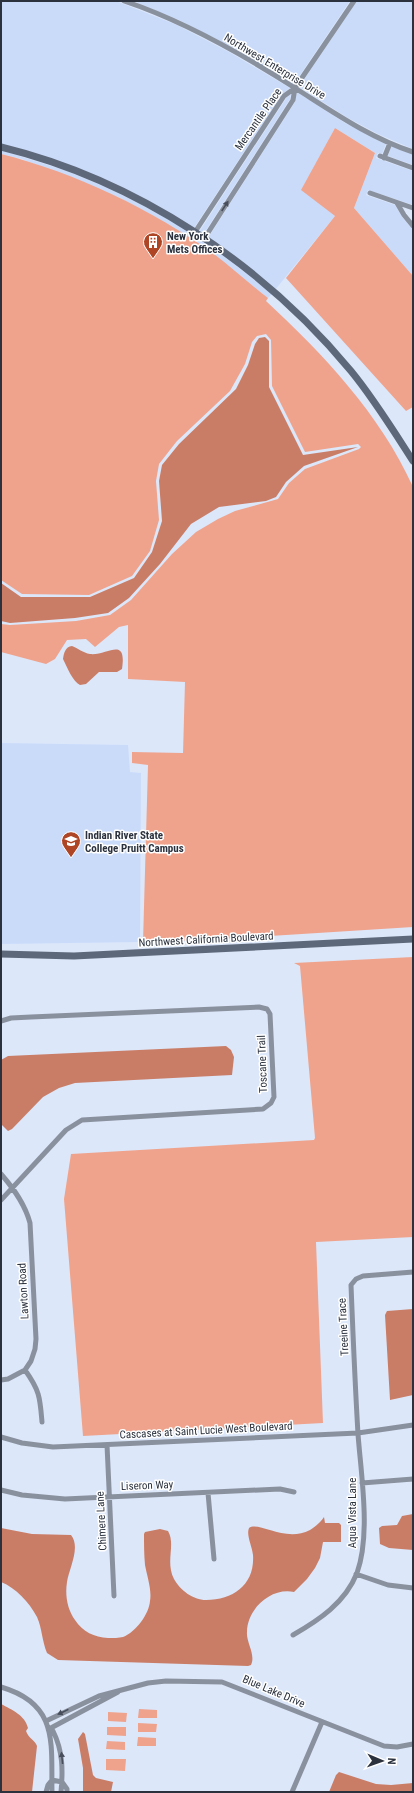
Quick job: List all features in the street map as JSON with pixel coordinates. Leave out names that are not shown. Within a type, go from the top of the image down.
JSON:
[{"type":"street","name":"Northwest Enterprise Drive","points":[[124,1],[134,2],[231,49],[347,121],[390,143],[413,152]]},
{"type":"street","points":[[295,88],[354,1]]},
{"type":"street","name":"Mercantile Place","points":[[195,232],[284,96],[295,88]]},
{"type":"street","name":"Mercantile Place","points":[[204,239],[293,100],[295,88]]},
{"type":"street","points":[[390,143],[382,157],[413,168]]},
{"type":"street","points":[[1,147],[68,168],[109,185],[195,232],[262,282],[306,322],[326,342],[351,371],[378,406],[413,461]]},
{"type":"street","points":[[370,193],[413,208]]},
{"type":"street","points":[[397,203],[413,226]]},
{"type":"street","name":"Northwest California Boulevard","points":[[1,954],[74,956],[413,939]]},
{"type":"street","name":"Toscane Trail","points":[[1,1021],[11,1018],[259,1007],[266,1009],[270,1014],[274,1097],[271,1103],[264,1109],[82,1120],[66,1130],[13,1187]]},
{"type":"street","points":[[1,1174],[13,1187],[1,1200]]},
{"type":"street","name":"Lawton Road","points":[[13,1187],[26,1209],[30,1223],[36,1339],[31,1361],[25,1370]]},
{"type":"street","name":"Treeine Trace","points":[[358,1433],[351,1285],[356,1279],[363,1276],[413,1272]]},
{"type":"street","points":[[1,1380],[14,1376],[25,1370],[36,1385],[40,1396],[42,1422]]},
{"type":"street","name":"Cascases at Saint Lucie West Boulevard","points":[[1,1437],[22,1443],[53,1447],[358,1433],[413,1425]]},
{"type":"street","name":"Aqua Vista Lane","points":[[293,1635],[321,1619],[346,1592],[356,1574],[363,1550],[364,1535],[358,1433]]},
{"type":"street","name":"Chimere Lane","points":[[107,1445],[114,1596]]},
{"type":"street","points":[[362,1483],[413,1479]]},
{"type":"street","name":"Liseron Way","points":[[1,1490],[50,1498],[208,1493],[280,1488],[294,1492]]},
{"type":"street","points":[[208,1493],[214,1559]]},
{"type":"street","points":[[356,1574],[388,1586],[413,1588]]},
{"type":"street","name":"Blue Lake Drive","points":[[46,1721],[99,1696],[148,1683],[166,1681],[222,1682],[233,1685],[384,1746],[396,1747],[413,1744]]},
{"type":"street","points":[[1,1687],[25,1697],[37,1707],[46,1721],[52,1743],[52,1792]]},
{"type":"street","name":"Blue Lake Drive","points":[[49,1729],[122,1689]]},
{"type":"street","points":[[80,1704],[84,1711]]},
{"type":"street","points":[[292,1792],[322,1722]]},
{"type":"street","points":[[49,1729],[53,1731],[60,1748],[62,1759],[62,1792]]},
{"type":"street","points":[[52,1780],[62,1782],[67,1789],[67,1792]]},
{"type":"street","points":[[46,1792],[48,1785],[52,1780]]},
{"type":"shaded area","points":[[1,1],[116,1],[177,25],[229,52],[290,88],[282,94],[194,228],[147,202],[1,144]]},
{"type":"shaded area","points":[[138,1],[350,1],[294,84],[232,47],[179,20],[137,3]]},
{"type":"shaded area","points":[[357,1],[413,1],[413,149],[378,134],[348,118],[299,87]]},
{"type":"shaded area","points":[[297,92],[345,123],[386,144],[382,154],[378,153],[376,158],[413,171],[413,205],[368,190],[366,195],[395,205],[402,217],[413,230],[413,276],[354,208],[375,153],[335,128],[302,190],[335,216],[275,290],[208,238],[295,102]]},
{"type":"shaded area","points":[[291,94],[290,99],[203,235],[199,232],[287,97]]},
{"type":"shaded area","points":[[335,128],[375,153],[354,208],[413,276],[413,407],[406,411],[286,278],[335,216],[301,190]]},
{"type":"shaded area","points":[[391,146],[413,154],[413,165],[388,156]]},
{"type":"shaded area","points":[[1,150],[67,171],[108,188],[144,206],[193,234],[272,294],[268,298],[214,255],[170,225],[118,197],[22,159],[1,154]]},
{"type":"shaded area","points":[[1,154],[56,171],[112,194],[165,222],[214,254],[268,298],[266,301],[329,364],[367,410],[400,460],[413,487],[413,927],[221,939],[143,942],[148,765],[132,763],[132,752],[183,753],[185,682],[128,679],[128,625],[119,627],[95,647],[86,639],[67,640],[55,659],[46,664],[1,652],[1,624],[10,625],[76,621],[110,615],[131,600],[172,554],[196,532],[235,511],[278,499],[289,483],[305,469],[361,447],[358,444],[305,452],[272,386],[271,340],[266,334],[257,336],[252,342],[245,364],[230,391],[177,441],[159,464],[156,481],[159,520],[150,551],[132,576],[89,595],[22,594],[1,580]]},
{"type":"shaded area","points":[[265,337],[269,341],[269,387],[303,455],[358,447],[304,466],[286,482],[276,497],[266,501],[219,507],[191,524],[160,564],[129,598],[108,613],[75,618],[10,623],[1,621],[1,583],[21,597],[90,597],[134,578],[152,552],[162,521],[159,481],[162,465],[179,444],[236,389],[248,365],[255,344],[259,338]]},
{"type":"shaded area","points":[[72,646],[90,654],[119,650],[122,653],[123,659],[122,669],[117,672],[99,672],[86,684],[80,685],[73,678],[63,659],[66,649]]},
{"type":"shaded area","name":"Indian River State College Pruitt Campus","points":[[1,743],[128,745],[130,772],[141,773],[140,942],[1,944]]},
{"type":"shaded area","points":[[413,957],[413,1237],[316,1242],[323,1423],[83,1436],[64,1199],[71,1154],[314,1140],[300,966],[294,963]]},
{"type":"shaded area","points":[[226,1046],[231,1050],[234,1057],[232,1075],[75,1083],[59,1088],[43,1097],[12,1129],[8,1131],[1,1124],[1,1060],[8,1056]]},
{"type":"shaded area","points":[[413,1309],[413,1395],[390,1400],[385,1315],[387,1311]]},
{"type":"shaded area","points":[[413,1514],[413,1550],[389,1548],[380,1544],[379,1528],[382,1526],[397,1525],[402,1516]]},
{"type":"shaded area","points":[[324,1517],[325,1523],[339,1523],[341,1525],[341,1542],[323,1542],[320,1558],[315,1568],[307,1579],[294,1592],[285,1591],[269,1596],[256,1608],[248,1623],[247,1636],[252,1653],[252,1661],[251,1665],[248,1666],[58,1660],[47,1653],[39,1621],[30,1606],[22,1596],[1,1582],[1,1528],[32,1534],[71,1535],[74,1540],[75,1552],[67,1582],[66,1592],[68,1607],[72,1616],[85,1631],[94,1635],[108,1638],[123,1637],[128,1635],[137,1627],[149,1606],[150,1592],[144,1553],[145,1532],[160,1529],[168,1531],[171,1542],[170,1566],[174,1579],[187,1594],[201,1600],[206,1600],[225,1597],[234,1593],[246,1582],[253,1565],[253,1555],[248,1531],[249,1528],[259,1527],[291,1534],[301,1533],[312,1529]]},
{"type":"shaded area","points":[[1,1704],[21,1716],[28,1728],[26,1731],[27,1734],[37,1746],[32,1792],[1,1792]]},
{"type":"shaded area","points":[[139,1709],[157,1710],[157,1718],[138,1718]]},
{"type":"shaded area","points":[[108,1712],[127,1713],[126,1722],[108,1721]]},
{"type":"shaded area","points":[[138,1723],[157,1724],[156,1732],[138,1732]]},
{"type":"shaded area","points":[[107,1727],[126,1727],[126,1736],[107,1735]]},
{"type":"shaded area","points":[[83,1732],[85,1734],[93,1775],[96,1778],[113,1782],[111,1792],[83,1792],[83,1768],[78,1739]]},
{"type":"shaded area","points":[[138,1737],[156,1738],[156,1746],[137,1746]]},
{"type":"shaded area","points":[[107,1741],[125,1742],[125,1750],[106,1749]]},
{"type":"shaded area","points":[[106,1759],[126,1759],[125,1771],[106,1770]]},
{"type":"shaded area","points":[[339,1772],[376,1784],[391,1785],[413,1783],[413,1792],[329,1792],[336,1775]]},
{"type":"place","name":"New York Mets Offices","points":[[153,259]]},
{"type":"place","name":"Indian River State College Pruitt Campus","points":[[71,858]]}]
